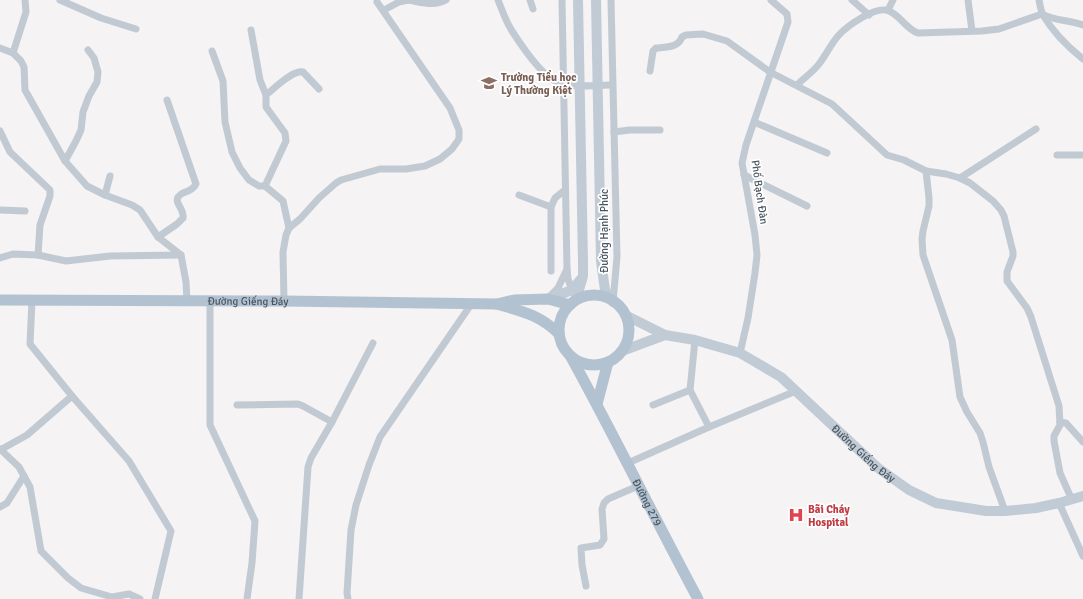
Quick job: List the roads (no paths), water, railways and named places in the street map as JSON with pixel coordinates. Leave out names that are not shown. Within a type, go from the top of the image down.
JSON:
[{"type":"main road","name":"Đường Hạnh Phúc","points":[[573,298],[583,276],[578,0]]},
{"type":"main road","name":"Đường Hạnh Phúc","points":[[596,0],[601,260],[605,290],[613,302]]},
{"type":"main road","points":[[548,299],[595,296],[604,297],[613,302],[625,315],[628,324],[626,342],[622,351],[616,357],[599,365],[589,365],[571,357],[565,350],[559,334],[559,323],[563,313],[573,298]]},
{"type":"main road","name":"Đường Giếng Đáy","points":[[497,304],[514,300],[573,298]]},
{"type":"main road","name":"Đường Giếng Đáy","points":[[0,300],[284,301],[497,304],[527,313],[549,324],[559,334]]},
{"type":"main road","name":"Đường Giếng Đáy","points":[[625,315],[665,335],[695,340],[740,353],[781,377],[878,468],[909,490],[936,503],[986,512],[1036,508],[1083,496]]},
{"type":"main road","name":"Đường Giếng Đáy","points":[[622,351],[665,335]]},
{"type":"main road","name":"Đường 279","points":[[571,357],[628,463],[638,486],[698,599]]},
{"type":"main road","points":[[597,404],[608,362]]},
{"type":"street","points":[[13,53],[26,12],[25,0]]},
{"type":"street","points":[[60,0],[101,18],[136,29]]},
{"type":"street","points":[[384,10],[399,2],[408,0],[433,4],[441,3],[446,0]]},
{"type":"street","points":[[498,0],[512,30],[548,77],[558,83],[564,84],[612,84]]},
{"type":"street","points":[[530,0],[533,8]]},
{"type":"street","points":[[562,0],[567,269],[568,280],[573,298]]},
{"type":"street","name":"Đường Hạnh Phúc","points":[[611,0],[617,257],[613,302]]},
{"type":"street","name":"Phố Bạch Đàn","points":[[740,353],[748,318],[757,255],[755,235],[742,163],[746,145],[788,22],[787,14],[771,0]]},
{"type":"street","points":[[852,0],[869,15]]},
{"type":"street","points":[[888,10],[893,0]]},
{"type":"street","points":[[968,0],[972,31]]},
{"type":"street","points":[[1039,0],[1042,14],[1064,42],[1083,59]]},
{"type":"street","points":[[284,301],[283,252],[286,235],[289,228],[300,219],[319,198],[341,180],[380,169],[406,169],[425,166],[440,159],[452,149],[459,139],[459,130],[450,108],[384,10],[377,2]]},
{"type":"street","points":[[797,85],[818,65],[839,36],[856,22],[881,10],[888,10],[899,18],[909,29],[918,33],[982,32],[999,29],[1042,14],[1051,18],[1075,22],[1083,25]]},
{"type":"street","points":[[251,30],[260,80],[266,95],[266,107],[285,133],[286,141],[265,186]]},
{"type":"street","points":[[650,71],[653,51],[656,48],[677,45],[682,37],[686,35],[703,34],[727,41],[770,72],[832,104],[887,155],[904,160],[926,171],[960,178],[970,183],[1002,210],[1014,254],[1007,272],[1007,281],[1027,308],[1031,316],[1058,406],[1060,426],[1054,436],[1054,441],[1060,473],[1072,500]]},
{"type":"street","points":[[0,48],[13,53],[21,61],[24,67],[25,90],[65,161],[87,186],[105,195],[132,205],[140,210],[158,237],[181,255],[187,301]]},
{"type":"street","points":[[65,161],[76,140],[80,130],[83,112],[89,96],[97,82],[98,72],[94,58],[88,50]]},
{"type":"street","points":[[212,51],[223,81],[225,122],[232,152],[240,168],[249,180],[259,186],[265,186],[283,201],[289,228]]},
{"type":"street","points":[[266,95],[287,78],[300,71],[303,72],[319,88]]},
{"type":"street","points":[[158,237],[183,218],[183,210],[177,203],[178,197],[194,187],[196,184],[167,100]]},
{"type":"street","points":[[754,122],[827,153]]},
{"type":"street","points":[[960,178],[1036,129]]},
{"type":"street","points":[[614,132],[630,130],[660,130]]},
{"type":"street","points":[[0,131],[10,152],[50,190],[50,196],[40,225],[38,255]]},
{"type":"street","points":[[1057,154],[1083,154]]},
{"type":"street","points":[[926,171],[929,206],[922,239],[924,255],[952,340],[960,396],[982,437],[989,467],[1005,511]]},
{"type":"street","points":[[744,175],[807,206]]},
{"type":"street","points":[[105,195],[110,176]]},
{"type":"street","points":[[550,271],[551,207],[555,198],[565,190]]},
{"type":"street","points":[[519,195],[551,207]]},
{"type":"street","points":[[0,210],[25,211]]},
{"type":"street","points":[[0,258],[13,254],[38,255],[66,260],[110,256],[181,255]]},
{"type":"street","points":[[548,299],[558,288],[567,269]]},
{"type":"street","points":[[32,300],[30,344],[72,396],[129,462],[171,532],[155,599]]},
{"type":"street","points":[[210,301],[210,425],[255,521],[252,563],[247,599]]},
{"type":"street","points":[[348,599],[347,593],[351,530],[356,505],[380,437],[472,303]]},
{"type":"street","points":[[695,340],[690,390],[709,427]]},
{"type":"street","points":[[299,599],[308,467],[311,458],[332,422],[373,343]]},
{"type":"street","points":[[653,406],[690,390]]},
{"type":"street","points":[[628,463],[796,391]]},
{"type":"street","points":[[72,396],[27,435],[1,449],[19,467],[30,487],[41,551],[68,578],[81,588],[112,597],[129,594],[140,599]]},
{"type":"street","points":[[237,405],[298,404],[332,422]]},
{"type":"street","points":[[1060,422],[1066,423],[1083,442]]},
{"type":"street","points":[[0,507],[7,503],[24,476]]},
{"type":"street","points":[[586,586],[582,565],[581,548],[600,544],[604,539],[602,509],[604,503],[608,498],[638,486]]},
{"type":"street","points":[[1059,503],[1083,556]]},
{"type":"place","name":"Trường Tiểu học Lý Thường Kiệt","points":[[489,83]]},
{"type":"place","name":"Bãi Cháy Hospital","points":[[796,515]]}]
